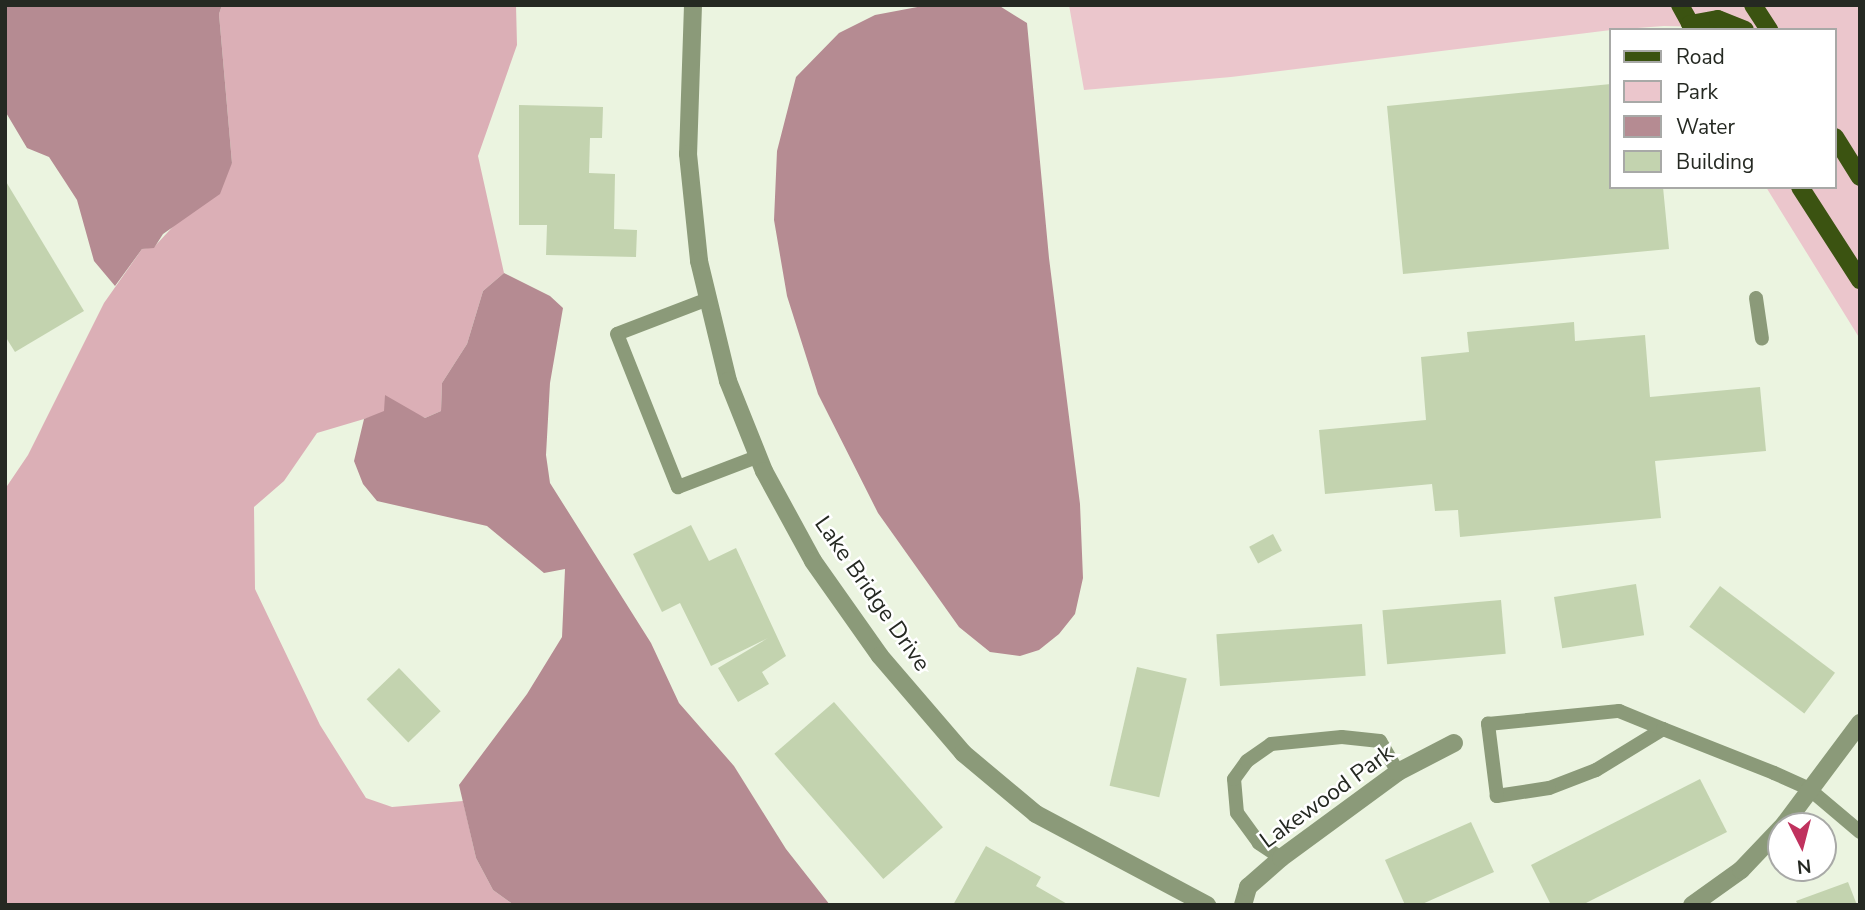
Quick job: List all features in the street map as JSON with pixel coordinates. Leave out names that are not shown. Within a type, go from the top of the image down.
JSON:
[{"type":"main road","points":[[1679,5],[1692,27],[1718,19],[1740,28]]},
{"type":"main road","points":[[1753,5],[1768,28]]},
{"type":"main road","points":[[1837,140],[1860,177]]},
{"type":"main road","points":[[1801,189],[1860,280]]},
{"type":"street","name":"Lake Bridge Drive","points":[[692,5],[688,154],[699,261],[728,380],[759,456],[813,561],[880,656],[963,753],[1036,814],[1207,905]]},
{"type":"street","points":[[1792,812],[1859,722]]},
{"type":"street","name":"Lakewood Park","points":[[1243,905],[1248,887],[1281,858],[1398,772],[1454,743]]},
{"type":"street","points":[[1692,905],[1741,870],[1767,843]]},
{"type":"lane","points":[[1756,298],[1762,340]]},
{"type":"lane","points":[[708,299],[617,334],[678,487],[759,456]]},
{"type":"lane","points":[[1663,729],[1596,770],[1549,788],[1497,796],[1488,724],[1619,711],[1808,788],[1860,832]]},
{"type":"lane","points":[[1281,858],[1259,843],[1237,813],[1234,779],[1247,761],[1270,744],[1342,737],[1380,741],[1398,772]]},
{"type":"green space","points":[[1069,5],[1860,5],[1860,339],[1767,189],[1837,189],[1837,28],[1610,28],[1610,30],[1231,77],[1084,90]]},
{"type":"shaded area","points":[[222,5],[516,5],[517,45],[478,156],[504,273],[483,291],[467,344],[442,383],[441,411],[425,418],[401,408],[317,433],[284,481],[254,507],[255,589],[320,725],[366,798],[392,807],[463,801],[476,858],[493,890],[514,905],[5,905],[5,489],[28,455],[104,303],[142,249],[154,247],[232,163],[219,14]]},
{"type":"water","points":[[5,5],[222,5],[219,14],[232,163],[220,194],[163,234],[154,248],[142,249],[115,286],[94,261],[77,200],[49,157],[27,148],[5,111]]},
{"type":"water","points":[[928,5],[998,5],[1027,23],[1049,258],[1080,504],[1083,578],[1075,614],[1059,634],[1039,650],[1020,656],[990,652],[959,627],[878,513],[818,394],[787,296],[774,220],[777,151],[796,77],[839,33],[875,15]]},
{"type":"water","points":[[504,273],[550,296],[563,308],[550,383],[546,455],[550,483],[651,643],[679,703],[734,766],[786,849],[830,905],[514,905],[493,890],[476,858],[459,785],[527,694],[562,637],[565,569],[544,573],[487,526],[377,501],[363,484],[354,461],[364,419],[384,411],[385,395],[425,418],[441,411],[442,383],[467,344],[483,291]]},
{"type":"building","points":[[1610,84],[1610,189],[1663,189],[1669,249],[1403,274],[1387,106]]},
{"type":"building","points":[[519,105],[603,107],[602,138],[590,138],[589,173],[615,174],[614,229],[637,230],[636,257],[546,255],[547,225],[519,225]]},
{"type":"building","points":[[5,180],[84,311],[15,352],[5,336]]},
{"type":"building","points":[[1574,322],[1575,341],[1645,335],[1650,397],[1760,387],[1766,451],[1655,461],[1661,518],[1460,537],[1458,510],[1435,511],[1432,484],[1325,494],[1319,430],[1426,420],[1421,357],[1469,352],[1467,332]]},
{"type":"building","points":[[691,525],[709,561],[736,548],[786,656],[762,672],[769,684],[738,702],[718,668],[768,638],[711,666],[680,603],[662,612],[633,554]]},
{"type":"building","points":[[1273,534],[1282,551],[1258,563],[1249,547]]},
{"type":"building","points":[[1636,584],[1644,635],[1562,648],[1554,597]]},
{"type":"building","points":[[1720,586],[1835,673],[1804,713],[1689,627]]},
{"type":"building","points":[[1501,600],[1506,654],[1387,664],[1382,610]]},
{"type":"building","points":[[1362,624],[1366,676],[1220,686],[1216,634]]},
{"type":"building","points":[[1137,667],[1187,678],[1159,797],[1110,786]]},
{"type":"building","points":[[399,668],[441,711],[408,742],[367,699]]},
{"type":"building","points":[[834,702],[943,827],[883,879],[774,754]]},
{"type":"building","points":[[1700,779],[1727,832],[1582,905],[1551,905],[1531,865]]},
{"type":"building","points":[[1471,822],[1494,872],[1420,905],[1405,905],[1385,860]]},
{"type":"building","points":[[986,846],[1041,877],[1036,886],[1069,905],[953,905]]},
{"type":"building","points":[[1848,882],[1857,905],[1798,905],[1796,901]]}]
